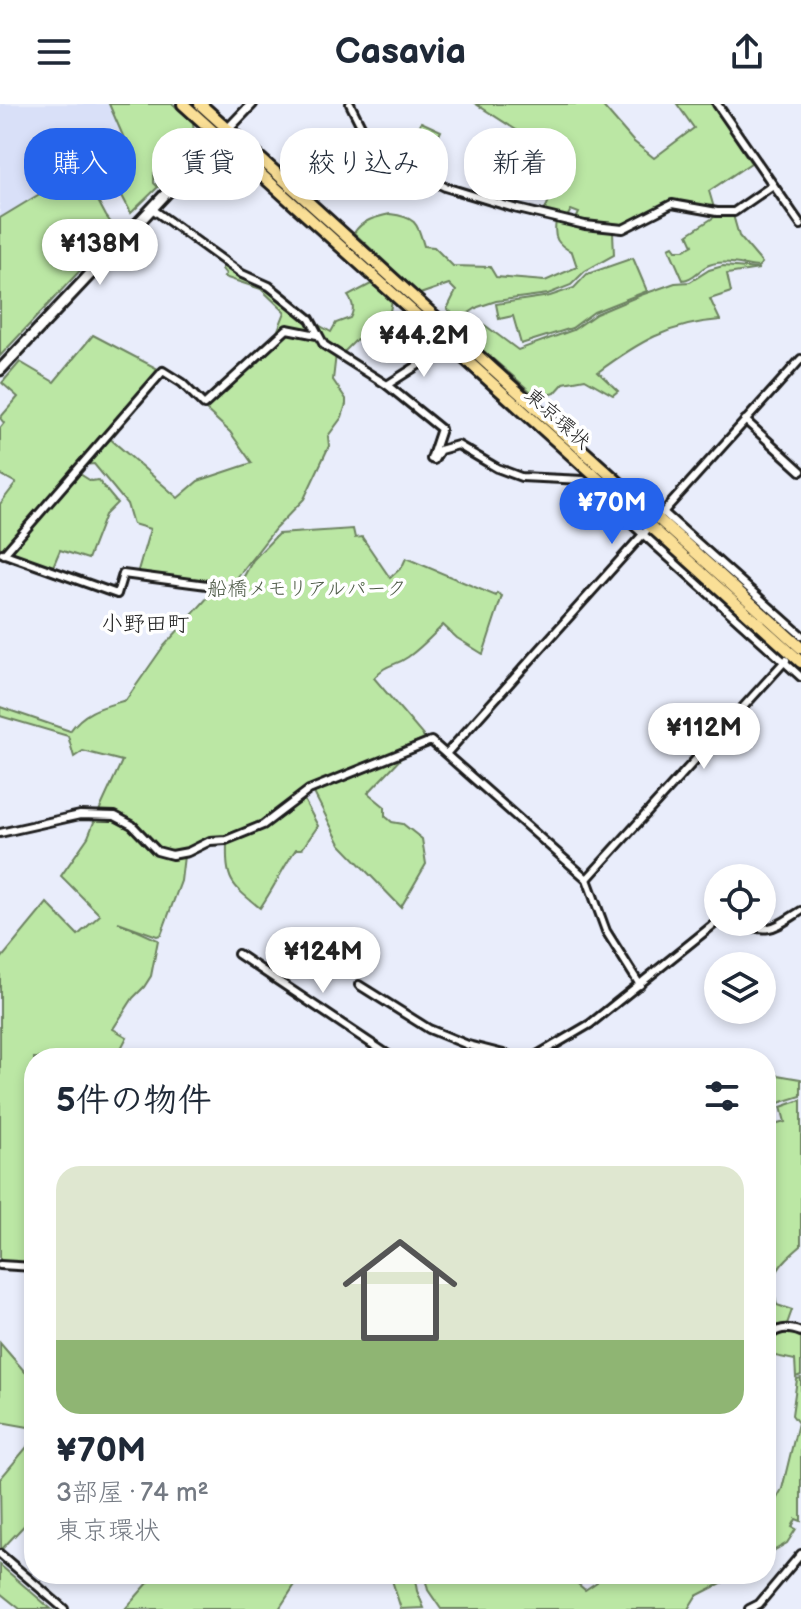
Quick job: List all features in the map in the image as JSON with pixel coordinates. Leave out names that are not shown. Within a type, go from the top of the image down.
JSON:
[{"type":"highway","name":"東京環状","points":[[183,104],[217,128]]},
{"type":"highway","name":"東京環状","points":[[200,104],[220,128]]},
{"type":"highway","name":"東京環状","points":[[264,169],[796,648],[801,662]]},
{"type":"main road","points":[[0,370],[159,200]]},
{"type":"street","points":[[229,128],[252,104]]},
{"type":"street","points":[[350,104],[373,142],[407,168],[445,187],[585,225],[623,229],[672,204],[734,212],[773,185]]},
{"type":"street","points":[[717,104],[801,225]]},
{"type":"street","points":[[151,208],[242,274],[269,286],[310,319],[317,335],[328,348],[387,385],[441,429],[431,459],[434,460],[440,450],[458,445],[497,468],[521,477],[583,480],[654,523],[796,648],[801,677]]},
{"type":"street","points":[[207,585],[123,574],[117,594],[2,553],[163,371],[182,383],[204,405],[287,329],[317,335]]},
{"type":"street","points":[[387,385],[423,362],[425,349],[434,342]]},
{"type":"street","points":[[446,754],[801,359]]},
{"type":"street","points":[[745,420],[801,471]]},
{"type":"street","points":[[587,879],[796,648]]},
{"type":"street","points":[[0,833],[80,815],[115,816],[132,825],[157,851],[172,855],[188,852],[210,841],[226,840],[263,825],[309,790],[431,741],[587,879],[606,931],[640,985]]},
{"type":"street","points":[[776,925],[801,911]]},
{"type":"street","points":[[549,1048],[590,1024],[704,932]]},
{"type":"street","points":[[238,954],[377,1048]]},
{"type":"street","points":[[359,985],[429,1029],[480,1048]]},
{"type":"street","points":[[0,1265],[24,1266]]},
{"type":"street","points":[[776,1332],[785,1328],[801,1332]]},
{"type":"street","points":[[0,1554],[24,1575]]},
{"type":"street","points":[[776,1584],[801,1554]]},
{"type":"street","points":[[35,1584],[64,1609]]},
{"type":"street","points":[[749,1609],[759,1604],[776,1584]]},
{"type":"shaded area","points":[[0,104],[109,104],[119,128],[24,128],[24,200],[30,200],[0,218]]},
{"type":"green space","points":[[109,104],[173,104],[193,122],[193,128],[152,128],[152,193],[131,213],[124,200],[136,200],[136,128],[120,128]]},
{"type":"green space","points":[[476,104],[601,104],[633,141],[654,158],[694,128],[677,104],[712,104],[751,163],[709,191],[714,208],[673,202],[624,226],[614,227],[576,219],[579,213],[571,210],[567,217],[544,212],[549,200],[576,200],[576,128],[513,128]]},
{"type":"green space","points":[[421,122],[434,128],[419,128]]},
{"type":"green space","points":[[30,200],[97,200],[117,231],[0,356],[0,218]]},
{"type":"green space","points":[[390,214],[414,222],[424,246],[434,247],[453,266],[490,267],[496,277],[545,281],[577,267],[572,252],[557,240],[556,221],[613,232],[614,255],[585,271],[571,285],[548,294],[496,301],[478,307],[460,319],[447,309],[456,291],[449,284],[420,294],[354,233],[365,222]]},
{"type":"green space","points":[[719,214],[733,215],[739,236],[762,263],[758,267],[711,264],[683,280],[669,248],[673,246],[676,250],[684,250],[693,245],[688,234]]},
{"type":"green space","points":[[633,258],[647,291],[594,312],[572,328],[521,344],[513,316],[499,319],[496,304],[550,296],[574,288],[587,274]]},
{"type":"green space","points":[[222,262],[287,300],[308,321],[315,333],[287,327],[274,340],[285,312],[261,289],[224,277]]},
{"type":"green space","points":[[723,266],[759,269],[727,274],[731,292],[710,299],[720,320],[669,330],[627,352],[598,372],[618,391],[613,395],[585,379],[564,383],[555,393],[546,395],[530,391],[456,327],[470,317],[518,350],[573,330],[596,314],[641,295],[675,283],[690,282],[709,270]]},
{"type":"green space","points":[[371,284],[392,300],[388,323],[355,341],[343,353],[325,343],[315,323],[331,332],[336,323],[352,315],[353,306],[348,296]]},
{"type":"green space","name":"船橋メモリアルパーク","points":[[287,333],[316,337],[336,354],[333,380],[346,404],[342,417],[328,436],[329,446],[304,499],[275,529],[230,587],[243,578],[253,560],[278,534],[353,529],[355,538],[362,537],[390,578],[402,567],[406,558],[502,596],[483,654],[443,625],[413,653],[382,670],[374,678],[425,738],[308,788],[262,823],[173,853],[157,848],[124,816],[99,811],[122,761],[83,751],[74,757],[68,736],[0,716],[0,707],[70,731],[88,714],[126,700],[163,647],[219,585],[137,574],[150,529],[133,524],[127,504],[94,464],[82,465],[108,437],[178,498],[198,481],[252,463],[230,432],[204,408],[241,374],[255,366]]},
{"type":"green space","points":[[93,335],[160,370],[72,469],[91,481],[98,480],[117,503],[105,515],[88,559],[60,550],[52,569],[0,549],[0,504],[16,483],[0,474],[0,428],[4,423],[0,418],[18,397],[2,383],[20,362],[54,382]]},
{"type":"green space","points":[[406,753],[368,793],[385,807],[385,816],[392,822],[403,824],[422,839],[426,864],[401,907],[340,844],[313,791]]},
{"type":"green space","points":[[302,796],[318,826],[302,849],[296,849],[260,908],[232,881],[227,842],[246,834]]},
{"type":"green space","points":[[96,817],[113,818],[161,854],[184,856],[181,881],[161,935],[118,922],[158,940],[151,976],[113,1029],[127,1037],[121,1048],[24,1048],[24,1263],[0,1261],[0,960],[47,903],[78,935],[100,915],[61,876],[88,837]]},
{"type":"green space","points":[[776,1075],[801,1079],[801,1096],[776,1104]]},
{"type":"green space","points":[[801,1100],[801,1246],[781,1265],[776,1274],[776,1124],[785,1122],[781,1107]]},
{"type":"green space","points":[[776,1300],[777,1305],[792,1310],[787,1324],[776,1329]]},
{"type":"green space","points":[[787,1331],[801,1336],[801,1375],[796,1377],[795,1360],[776,1356],[776,1335]]},
{"type":"green space","points":[[0,1343],[24,1371],[24,1426],[0,1422]]},
{"type":"green space","points":[[801,1378],[801,1521],[796,1519],[792,1527],[796,1529],[787,1543],[776,1549],[776,1500],[782,1489],[798,1423],[792,1415],[797,1379]]},
{"type":"green space","points":[[24,1451],[24,1526],[1,1550],[0,1479]]},
{"type":"green space","points":[[0,1565],[51,1609],[20,1609],[0,1593]]},
{"type":"green space","points":[[147,1584],[295,1584],[279,1609],[125,1609]]},
{"type":"green space","points":[[393,1584],[416,1584],[424,1608],[401,1609]]},
{"type":"green space","points":[[426,1584],[578,1584],[585,1590],[594,1584],[719,1584],[696,1596],[688,1609],[441,1609]]},
{"type":"district","name":"小野田町","points":[[145,623]]}]
